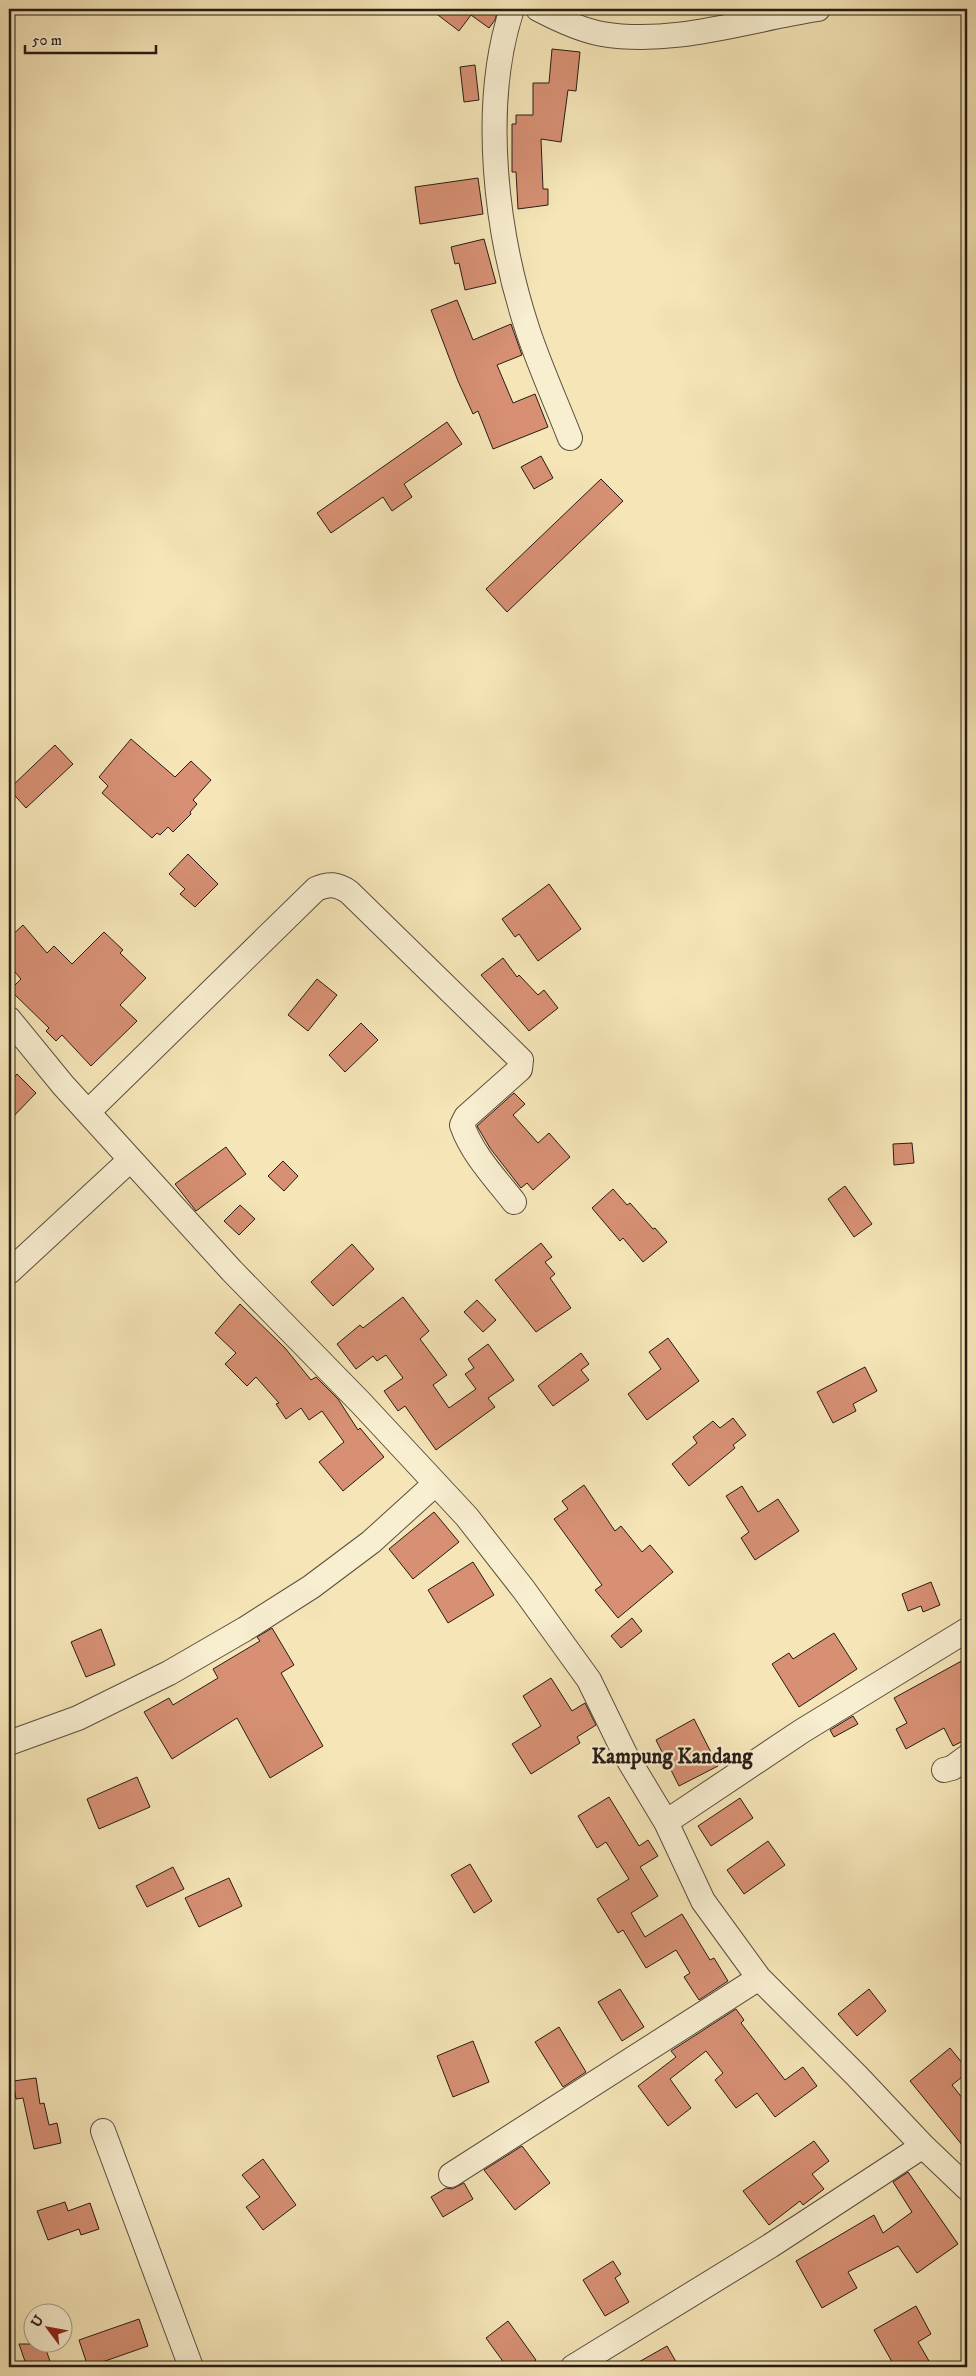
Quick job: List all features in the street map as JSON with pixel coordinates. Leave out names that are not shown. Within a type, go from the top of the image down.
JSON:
[{"type":"street","points":[[512,9],[499,58],[496,90],[499,200],[510,268],[528,331],[570,438]]},
{"type":"street","points":[[538,9],[556,18],[600,33],[631,37],[661,37],[818,9]]},
{"type":"street","points":[[88,1112],[316,889],[326,884],[338,885],[349,892],[521,1060],[520,1070],[466,1117],[462,1125],[466,1136],[483,1162],[514,1202]]},
{"type":"street","points":[[9,1019],[63,1085],[232,1271],[360,1402],[467,1517],[524,1590],[589,1680],[625,1754],[666,1822],[703,1901],[759,1978],[857,2076],[922,2146],[967,2188]]},
{"type":"street","points":[[9,1272],[130,1160]]},
{"type":"street","points":[[9,1743],[78,1718],[168,1673],[244,1629],[311,1587],[371,1542],[435,1484]]},
{"type":"street","points":[[666,1822],[802,1731],[967,1630]]},
{"type":"street","points":[[944,1770],[952,1768],[967,1757]]},
{"type":"street","points":[[451,2175],[759,1978]]},
{"type":"street","points":[[103,2131],[191,2367]]},
{"type":"street","points":[[573,2367],[770,2246],[922,2146]]},
{"type":"building","points":[[430,9],[498,9],[495,20],[489,28],[471,15],[459,31]]},
{"type":"building","points":[[552,49],[580,52],[576,91],[568,90],[561,142],[541,139],[543,189],[548,189],[548,205],[518,209],[516,172],[512,172],[512,124],[516,124],[516,115],[533,115],[533,83],[549,83]]},
{"type":"building","points":[[475,65],[479,100],[464,102],[460,67]]},
{"type":"building","points":[[478,178],[483,214],[420,224],[415,187]]},
{"type":"building","points":[[484,239],[496,283],[465,290],[459,263],[455,264],[451,247]]},
{"type":"building","points":[[457,300],[473,340],[511,324],[522,355],[497,365],[513,403],[535,394],[548,427],[493,449],[478,411],[473,414],[458,381],[431,310]]},
{"type":"building","points":[[447,422],[462,444],[404,484],[412,497],[392,511],[383,497],[331,533],[317,513]]},
{"type":"building","points":[[541,456],[553,478],[534,489],[521,467]]},
{"type":"building","points":[[601,479],[623,501],[507,612],[486,589]]},
{"type":"building","points":[[131,739],[175,777],[191,761],[211,780],[193,800],[197,804],[190,812],[191,814],[173,832],[168,827],[160,835],[157,833],[152,838],[102,793],[108,786],[99,777]]},
{"type":"building","points":[[55,745],[73,764],[26,808],[9,789]]},
{"type":"building","points":[[188,854],[218,884],[195,907],[180,894],[185,889],[169,874]]},
{"type":"building","points":[[549,884],[581,929],[538,961],[519,934],[515,937],[502,919]]},
{"type":"building","points":[[23,925],[47,953],[54,946],[72,964],[104,932],[123,950],[120,953],[146,978],[120,1005],[137,1021],[91,1066],[62,1035],[56,1041],[46,1031],[49,1028],[10,990],[21,979],[9,965],[9,938]]},
{"type":"building","points":[[503,958],[517,977],[519,975],[538,995],[544,990],[558,1008],[529,1031],[481,975]]},
{"type":"building","points":[[317,979],[337,995],[308,1031],[288,1015]]},
{"type":"building","points":[[361,1023],[378,1040],[345,1072],[329,1055]]},
{"type":"building","points":[[17,1074],[36,1093],[9,1121],[9,1083]]},
{"type":"building","points":[[514,1093],[525,1104],[513,1115],[538,1143],[549,1133],[570,1157],[533,1190],[527,1183],[521,1188],[490,1148],[477,1126]]},
{"type":"building","points":[[912,1143],[914,1163],[894,1165],[893,1144]]},
{"type":"building","points":[[226,1147],[246,1174],[196,1211],[175,1184]]},
{"type":"building","points":[[283,1161],[298,1176],[284,1191],[268,1176]]},
{"type":"building","points":[[845,1186],[872,1224],[854,1237],[828,1199]]},
{"type":"building","points":[[613,1189],[627,1205],[630,1203],[667,1242],[643,1262],[623,1238],[620,1241],[592,1208]]},
{"type":"building","points":[[240,1205],[255,1219],[239,1235],[224,1221]]},
{"type":"building","points":[[541,1243],[552,1257],[545,1262],[555,1274],[550,1278],[571,1308],[536,1332],[495,1280]]},
{"type":"building","points":[[352,1244],[374,1269],[333,1306],[311,1282]]},
{"type":"building","points":[[403,1297],[429,1331],[420,1339],[447,1375],[433,1385],[449,1408],[476,1389],[465,1374],[474,1368],[468,1359],[488,1344],[514,1380],[488,1398],[495,1407],[436,1450],[405,1406],[398,1411],[384,1391],[403,1378],[386,1355],[377,1361],[373,1356],[356,1369],[337,1344],[360,1325],[363,1328]]},
{"type":"building","points":[[477,1300],[496,1320],[483,1332],[464,1312]]},
{"type":"building","points":[[240,1304],[285,1348],[311,1380],[316,1377],[338,1399],[358,1430],[360,1428],[384,1457],[343,1491],[319,1462],[344,1442],[322,1411],[309,1420],[301,1408],[286,1419],[276,1404],[279,1403],[256,1377],[247,1386],[225,1364],[236,1353],[215,1333]]},
{"type":"building","points":[[668,1338],[699,1381],[647,1420],[628,1394],[661,1369],[649,1352]]},
{"type":"building","points":[[581,1353],[589,1364],[581,1370],[589,1380],[553,1406],[538,1386]]},
{"type":"building","points":[[865,1367],[877,1391],[853,1404],[856,1411],[833,1423],[817,1392]]},
{"type":"building","points":[[733,1418],[746,1435],[733,1445],[735,1448],[689,1486],[672,1464],[697,1443],[693,1437],[713,1421],[720,1428]]},
{"type":"building","points":[[584,1485],[615,1531],[621,1526],[642,1552],[650,1545],[673,1572],[618,1618],[595,1590],[602,1585],[554,1519],[568,1509],[562,1501]]},
{"type":"building","points":[[742,1486],[758,1512],[778,1499],[799,1531],[755,1560],[741,1538],[749,1532],[726,1496]]},
{"type":"building","points":[[434,1512],[459,1542],[413,1579],[389,1549]]},
{"type":"building","points":[[473,1562],[494,1595],[448,1623],[428,1590]]},
{"type":"building","points":[[931,1582],[940,1605],[923,1612],[921,1606],[908,1611],[902,1594]]},
{"type":"building","points":[[632,1618],[642,1631],[621,1648],[611,1636]]},
{"type":"building","points":[[272,1628],[294,1665],[281,1673],[323,1746],[270,1778],[237,1718],[172,1759],[144,1712],[169,1698],[173,1705],[218,1678],[213,1669],[260,1641],[257,1637]]},
{"type":"building","points":[[101,1629],[115,1665],[86,1677],[71,1642]]},
{"type":"building","points":[[834,1633],[857,1669],[799,1707],[772,1664],[789,1653],[793,1659]]},
{"type":"building","points":[[967,1658],[967,1739],[953,1746],[944,1728],[906,1749],[896,1729],[907,1723],[894,1698]]},
{"type":"building","points":[[551,1678],[572,1711],[585,1703],[596,1725],[577,1737],[580,1743],[531,1774],[512,1744],[541,1726],[523,1696]]},
{"type":"building","points":[[853,1716],[858,1724],[834,1737],[830,1730]]},
{"type":"building","points":[[694,1719],[718,1766],[679,1786],[656,1740]]},
{"type":"building","points":[[137,1777],[150,1807],[99,1829],[87,1799]]},
{"type":"building","points":[[609,1797],[639,1846],[648,1840],[658,1856],[640,1867],[658,1896],[631,1913],[645,1937],[682,1914],[710,1960],[714,1958],[728,1981],[699,2000],[684,1977],[690,1973],[676,1950],[646,1968],[623,1930],[618,1933],[597,1899],[629,1879],[606,1842],[597,1848],[578,1816]]},
{"type":"building","points":[[740,1798],[753,1818],[711,1846],[698,1826]]},
{"type":"building","points":[[768,1841],[785,1865],[744,1894],[727,1870]]},
{"type":"building","points":[[470,1864],[492,1901],[474,1913],[451,1875]]},
{"type":"building","points":[[173,1867],[184,1889],[147,1907],[136,1886]]},
{"type":"building","points":[[229,1878],[242,1906],[199,1927],[185,1898]]},
{"type":"building","points":[[620,1989],[644,2027],[622,2041],[598,2002]]},
{"type":"building","points":[[869,1989],[886,2011],[857,2036],[838,2014]]},
{"type":"building","points":[[736,2009],[744,2020],[741,2023],[785,2080],[803,2067],[817,2086],[775,2117],[757,2093],[736,2108],[715,2080],[723,2073],[706,2051],[670,2079],[691,2108],[668,2126],[638,2086],[676,2057],[671,2051]]},
{"type":"building","points":[[559,2027],[586,2072],[563,2087],[535,2042]]},
{"type":"building","points":[[473,2041],[489,2082],[453,2097],[437,2056]]},
{"type":"building","points":[[950,2048],[967,2069],[967,2073],[952,2085],[967,2104],[967,2151],[910,2081]]},
{"type":"building","points":[[36,2078],[40,2104],[44,2103],[49,2125],[57,2123],[61,2143],[34,2149],[23,2098],[16,2099],[13,2081]]},
{"type":"building","points":[[814,2141],[829,2161],[812,2174],[824,2189],[803,2205],[800,2201],[769,2225],[743,2191]]},
{"type":"building","points":[[522,2146],[550,2183],[515,2210],[484,2170]]},
{"type":"building","points":[[263,2159],[296,2205],[263,2230],[246,2207],[260,2197],[242,2175]]},
{"type":"building","points":[[908,2172],[958,2244],[917,2273],[898,2246],[848,2272],[857,2288],[822,2308],[796,2261],[874,2215],[883,2233],[912,2212],[893,2182]]},
{"type":"building","points":[[464,2183],[473,2199],[443,2217],[431,2197],[446,2188],[452,2189]]},
{"type":"building","points":[[65,2202],[68,2211],[90,2203],[99,2229],[81,2235],[79,2229],[48,2240],[37,2211]]},
{"type":"building","points":[[613,2261],[621,2274],[615,2278],[629,2302],[605,2316],[583,2280]]},
{"type":"building","points":[[916,2306],[931,2334],[918,2342],[929,2361],[919,2367],[895,2367],[874,2330]]},
{"type":"building","points":[[139,2319],[148,2346],[88,2367],[79,2340]]},
{"type":"building","points":[[508,2321],[536,2360],[526,2367],[507,2367],[486,2338]]},
{"type":"building","points":[[667,2346],[679,2367],[630,2367]]},
{"type":"building","points":[[22,2354],[47,2354],[52,2367],[27,2367]]},
{"type":"district","name":"Kampung Kandang","points":[[672,1756]]}]
